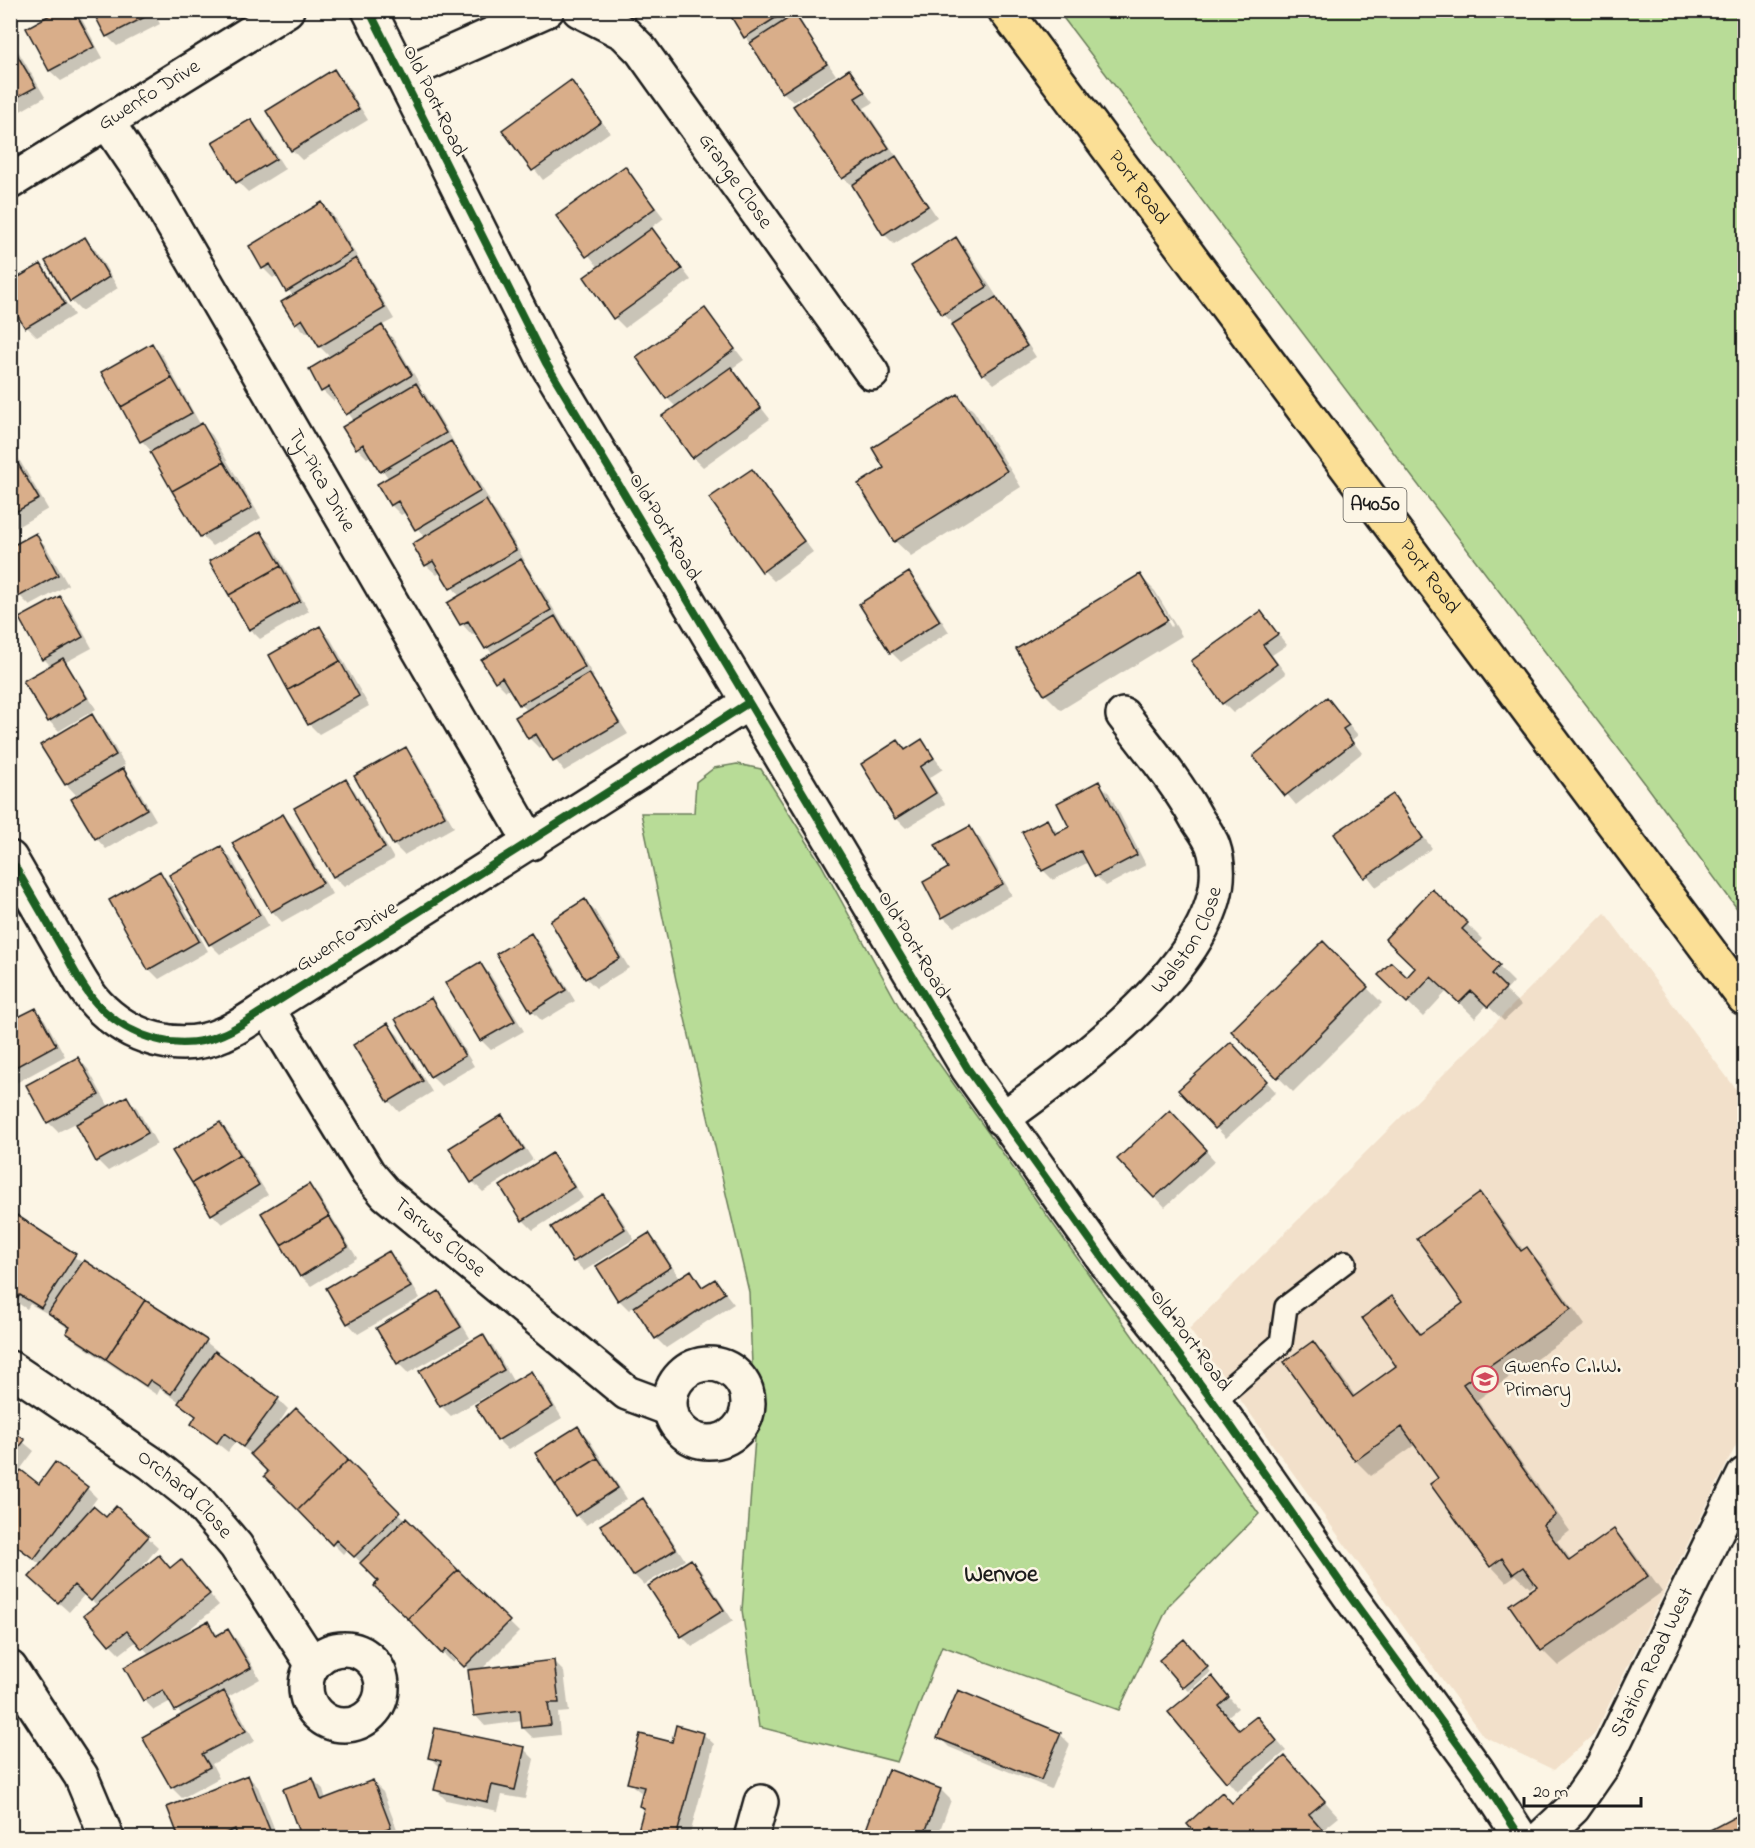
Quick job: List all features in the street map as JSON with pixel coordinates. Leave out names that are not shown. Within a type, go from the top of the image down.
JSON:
[{"type":"main road","name":"Port Road","points":[[1005,10],[1744,998]]},
{"type":"street","name":"Gwenfo Drive","points":[[10,182],[287,10]]},
{"type":"street","name":"Old Port Road","points":[[369,10],[546,363],[922,996],[1002,1119],[1110,1268],[1168,1340],[1213,1402],[1411,1682],[1476,1769],[1521,1838]]},
{"type":"street","points":[[401,75],[547,10]]},
{"type":"street","name":"Grange Close","points":[[579,10],[624,33],[641,50],[872,373]]},
{"type":"street","name":"Ty-Pica Drive","points":[[107,122],[149,184],[531,843]]},
{"type":"street","name":"Gwenfo Drive","points":[[10,858],[82,983],[97,1004],[134,1031],[166,1042],[192,1042],[222,1035],[267,1008],[531,843],[748,703]]},
{"type":"street","name":"Walston Close","points":[[1002,1119],[1060,1077],[1173,974],[1208,918],[1218,884],[1213,846],[1178,785],[1123,716]]},
{"type":"street","name":"Tarrws Close","points":[[267,1008],[368,1173],[386,1194],[627,1393],[670,1409]]},
{"type":"street","name":"Orchard Close","points":[[10,1368],[151,1463],[196,1499],[236,1546],[313,1665]]},
{"type":"street","name":"Station Road West","points":[[1541,1838],[1573,1808],[1603,1765],[1744,1475]]},
{"type":"street","points":[[10,1668],[81,1776],[106,1838]]},
{"type":"street","points":[[751,1838],[761,1802]]},
{"type":"lane","points":[[1213,1402],[1281,1343],[1286,1307],[1345,1262]]},
{"type":"shaded area","name":"Gwenfo C.I.W. Primary","points":[[1605,913],[1744,1100],[1744,1429],[1595,1733],[1554,1770],[1483,1736],[1189,1329]]},
{"type":"green space","points":[[1058,11],[1744,11],[1744,918],[1647,786]]},
{"type":"green space","points":[[737,764],[761,769],[821,864],[901,1010],[1259,1514],[1169,1605],[1119,1710],[942,1646],[897,1762],[759,1727],[742,1610],[755,1438],[749,1292],[676,980],[641,813],[694,813],[696,782],[714,768]]},
{"type":"building","points":[[59,10],[74,10],[94,47],[49,71],[26,28]]},
{"type":"building","points":[[92,10],[149,10],[151,14],[106,37]]},
{"type":"building","points":[[727,10],[788,10],[744,38]]},
{"type":"building","points":[[795,14],[827,64],[782,93],[750,43]]},
{"type":"building","points":[[10,43],[36,87],[10,101]]},
{"type":"building","points":[[334,69],[359,109],[291,151],[266,111]]},
{"type":"building","points":[[849,69],[865,92],[855,98],[889,148],[842,179],[793,106]]},
{"type":"building","points":[[571,80],[601,122],[532,171],[502,130]]},
{"type":"building","points":[[251,119],[276,159],[236,183],[212,142]]},
{"type":"building","points":[[896,156],[928,206],[883,235],[852,185]]},
{"type":"building","points":[[625,166],[655,208],[586,257],[556,216]]},
{"type":"building","points":[[322,202],[352,252],[286,292],[270,264],[262,269],[249,246]]},
{"type":"building","points":[[652,228],[682,269],[613,319],[584,277]]},
{"type":"building","points":[[85,237],[109,277],[70,302],[45,261]]},
{"type":"building","points":[[956,237],[987,287],[942,315],[911,266]]},
{"type":"building","points":[[356,258],[385,308],[319,347],[302,319],[295,324],[281,302]]},
{"type":"building","points":[[41,264],[65,304],[25,328],[10,303],[10,282]]},
{"type":"building","points":[[996,297],[1027,346],[982,375],[951,325]]},
{"type":"building","points":[[705,308],[735,349],[666,399],[636,357]]},
{"type":"building","points":[[382,325],[412,375],[346,415],[329,387],[321,392],[309,369]]},
{"type":"building","points":[[152,343],[172,378],[121,407],[101,372]]},
{"type":"building","points":[[731,367],[761,408],[692,458],[662,416]]},
{"type":"building","points":[[172,378],[192,413],[140,442],[121,407]]},
{"type":"building","points":[[416,383],[446,433],[380,472],[363,444],[356,449],[342,427]]},
{"type":"building","points":[[958,394],[1007,471],[894,542],[858,484],[884,468],[872,448]]},
{"type":"building","points":[[202,423],[224,462],[172,491],[150,452]]},
{"type":"building","points":[[451,441],[481,491],[415,530],[398,501],[390,506],[377,484]]},
{"type":"building","points":[[10,450],[17,462],[10,466]]},
{"type":"building","points":[[17,462],[39,499],[10,515],[10,466]]},
{"type":"building","points":[[224,462],[252,508],[200,537],[172,491]]},
{"type":"building","points":[[752,469],[804,541],[762,572],[709,498]]},
{"type":"building","points":[[486,500],[516,550],[450,589],[433,561],[425,566],[412,544]]},
{"type":"building","points":[[261,531],[281,566],[229,595],[209,561]]},
{"type":"building","points":[[36,533],[58,575],[18,597],[10,583],[10,547]]},
{"type":"building","points":[[521,559],[551,610],[485,649],[468,621],[460,625],[447,603]]},
{"type":"building","points":[[281,566],[300,601],[249,630],[229,595]]},
{"type":"building","points":[[909,572],[940,621],[890,653],[859,604]]},
{"type":"building","points":[[1140,574],[1168,620],[1044,695],[1016,649]]},
{"type":"building","points":[[60,596],[83,637],[42,660],[19,618]]},
{"type":"building","points":[[1261,611],[1278,634],[1263,645],[1277,664],[1222,704],[1191,661]]},
{"type":"building","points":[[555,616],[585,667],[519,705],[502,677],[495,682],[481,660]]},
{"type":"building","points":[[320,626],[340,661],[288,690],[269,655]]},
{"type":"building","points":[[63,658],[87,698],[48,722],[23,681]]},
{"type":"building","points":[[340,661],[359,696],[308,725],[288,690]]},
{"type":"building","points":[[589,673],[619,723],[553,762],[536,734],[528,739],[515,717]]},
{"type":"building","points":[[1327,697],[1349,725],[1343,729],[1353,743],[1285,796],[1253,756]]},
{"type":"building","points":[[92,714],[116,755],[65,785],[40,745]]},
{"type":"building","points":[[922,739],[934,758],[920,767],[936,793],[895,819],[861,764],[898,740],[905,750]]},
{"type":"building","points":[[406,747],[445,816],[393,845],[354,776]]},
{"type":"building","points":[[123,768],[147,809],[95,839],[71,799]]},
{"type":"building","points":[[346,779],[385,848],[333,877],[294,808]]},
{"type":"building","points":[[1099,781],[1137,855],[1095,877],[1081,851],[1042,871],[1022,832],[1047,819],[1055,834],[1069,827],[1057,803]]},
{"type":"building","points":[[1393,794],[1423,838],[1364,878],[1334,834]]},
{"type":"building","points":[[283,814],[323,883],[271,912],[232,843]]},
{"type":"building","points":[[970,826],[1003,884],[942,918],[923,882],[948,868],[935,845]]},
{"type":"building","points":[[221,846],[260,915],[209,945],[169,875]]},
{"type":"building","points":[[160,871],[199,941],[148,970],[109,900]]},
{"type":"building","points":[[1432,889],[1468,923],[1462,929],[1500,965],[1492,974],[1506,988],[1488,1007],[1471,991],[1459,1003],[1431,977],[1407,1003],[1378,975],[1391,962],[1407,977],[1415,968],[1385,939]]},
{"type":"building","points":[[585,899],[620,958],[585,979],[550,921]]},
{"type":"building","points":[[531,933],[566,990],[531,1012],[496,954]]},
{"type":"building","points":[[1323,941],[1368,987],[1277,1078],[1231,1031]]},
{"type":"building","points":[[480,962],[515,1021],[480,1041],[445,983]]},
{"type":"building","points":[[431,998],[465,1056],[430,1077],[395,1019]]},
{"type":"building","points":[[36,1008],[56,1045],[10,1070],[10,1021]]},
{"type":"building","points":[[388,1023],[423,1081],[388,1102],[353,1045]]},
{"type":"building","points":[[1231,1042],[1267,1081],[1215,1129],[1178,1090]]},
{"type":"building","points":[[78,1057],[99,1095],[47,1123],[26,1085]]},
{"type":"building","points":[[127,1096],[148,1133],[96,1162],[76,1124]]},
{"type":"building","points":[[1170,1110],[1207,1150],[1154,1198],[1117,1159]]},
{"type":"building","points":[[502,1115],[524,1149],[471,1183],[449,1148]]},
{"type":"building","points":[[220,1122],[240,1154],[192,1183],[172,1151]]},
{"type":"building","points":[[552,1153],[574,1187],[522,1221],[500,1186]]},
{"type":"building","points":[[240,1154],[259,1185],[211,1215],[192,1183]]},
{"type":"building","points":[[309,1184],[329,1216],[281,1245],[261,1213]]},
{"type":"building","points":[[1480,1193],[1521,1251],[1527,1247],[1571,1309],[1463,1384],[1556,1515],[1543,1525],[1569,1561],[1614,1529],[1648,1576],[1541,1651],[1509,1605],[1537,1586],[1523,1567],[1513,1574],[1502,1558],[1490,1567],[1430,1484],[1438,1478],[1402,1427],[1355,1461],[1284,1362],[1313,1341],[1353,1397],[1396,1366],[1362,1318],[1392,1296],[1420,1334],[1463,1303],[1417,1239]]},
{"type":"building","points":[[603,1194],[625,1229],[573,1262],[551,1227]]},
{"type":"building","points":[[15,1214],[76,1254],[41,1308],[20,1295],[16,1300],[10,1296],[10,1221]]},
{"type":"building","points":[[329,1216],[348,1247],[300,1277],[281,1245]]},
{"type":"building","points":[[649,1233],[671,1267],[618,1301],[596,1266]]},
{"type":"building","points":[[389,1251],[411,1287],[347,1324],[326,1288]]},
{"type":"building","points":[[84,1260],[145,1300],[106,1359],[66,1333],[70,1327],[48,1313]]},
{"type":"building","points":[[691,1270],[702,1287],[715,1279],[725,1293],[655,1339],[634,1307]]},
{"type":"building","points":[[439,1291],[461,1327],[397,1364],[376,1328]]},
{"type":"building","points":[[145,1300],[207,1340],[171,1394],[150,1380],[146,1386],[106,1359]]},
{"type":"building","points":[[483,1334],[504,1370],[440,1407],[419,1371]]},
{"type":"building","points":[[215,1351],[279,1398],[243,1447],[224,1433],[217,1443],[191,1424],[196,1416],[178,1403]]},
{"type":"building","points":[[531,1371],[553,1407],[497,1441],[475,1405]]},
{"type":"building","points":[[296,1408],[348,1460],[298,1510],[264,1476],[268,1472],[250,1454]]},
{"type":"building","points":[[578,1426],[598,1458],[555,1485],[535,1453]]},
{"type":"building","points":[[10,1429],[25,1440],[10,1459]]},
{"type":"building","points":[[598,1458],[618,1488],[575,1516],[555,1485]]},
{"type":"building","points":[[348,1460],[400,1512],[354,1557],[336,1540],[332,1545],[298,1510]]},
{"type":"building","points":[[55,1462],[88,1487],[34,1559],[10,1541],[10,1484],[21,1470],[39,1484]]},
{"type":"building","points":[[643,1498],[676,1549],[633,1576],[600,1525]]},
{"type":"building","points":[[93,1506],[106,1517],[116,1506],[149,1536],[91,1601],[74,1585],[58,1603],[29,1577]]},
{"type":"building","points":[[406,1518],[458,1570],[408,1619],[374,1586],[378,1581],[360,1563]]},
{"type":"building","points":[[159,1555],[170,1568],[181,1559],[210,1594],[142,1649],[127,1631],[109,1645],[84,1615]]},
{"type":"building","points":[[691,1559],[724,1610],[681,1637],[648,1586]]},
{"type":"building","points":[[458,1570],[510,1621],[464,1667],[446,1649],[442,1654],[408,1619]]},
{"type":"building","points":[[208,1621],[216,1636],[228,1629],[251,1668],[175,1711],[163,1690],[143,1701],[124,1667]]},
{"type":"building","points":[[1184,1639],[1208,1667],[1183,1688],[1159,1660]]},
{"type":"building","points":[[554,1660],[559,1703],[548,1703],[551,1725],[522,1728],[520,1710],[474,1716],[468,1670]]},
{"type":"building","points":[[1212,1676],[1229,1697],[1219,1706],[1239,1730],[1257,1716],[1277,1741],[1226,1782],[1168,1712]]},
{"type":"building","points":[[958,1690],[1061,1733],[1041,1780],[937,1738]]},
{"type":"building","points":[[224,1691],[246,1731],[202,1754],[210,1767],[171,1788],[142,1737]]},
{"type":"building","points":[[676,1725],[704,1733],[676,1838],[636,1838],[644,1808],[639,1806],[644,1787],[627,1783],[640,1734],[672,1742]]},
{"type":"building","points":[[435,1728],[525,1747],[515,1790],[492,1785],[488,1802],[434,1790],[441,1761],[428,1758]]},
{"type":"building","points":[[1285,1756],[1325,1801],[1309,1814],[1330,1838],[1256,1838],[1252,1833],[1247,1838],[1216,1838],[1208,1828],[1198,1837],[1187,1824],[1222,1792],[1232,1803]]},
{"type":"building","points":[[888,1769],[941,1789],[923,1838],[863,1838]]},
{"type":"building","points":[[248,1775],[273,1838],[238,1838],[235,1829],[214,1838],[179,1838],[167,1807]]},
{"type":"building","points":[[313,1778],[321,1800],[373,1780],[391,1827],[363,1838],[301,1838],[283,1789]]},
{"type":"building","points":[[1744,1812],[1744,1838],[1714,1838],[1710,1830]]},
{"type":"building","points":[[26,1829],[34,1838],[16,1838]]},
{"type":"cycle path","points":[[369,10],[546,363],[968,1069],[1110,1268],[1168,1340],[1231,1426],[1349,1595],[1476,1769],[1521,1838]]},
{"type":"cycle path","points":[[10,858],[83,985],[97,1004],[110,1016],[139,1034],[172,1042],[189,1043],[206,1040],[229,1032],[748,703]]},
{"type":"place","name":"Gwenfo C.I.W. Primary","points":[[1485,1379]]},
{"type":"district","name":"Wenvoe","points":[[1001,1575]]}]
